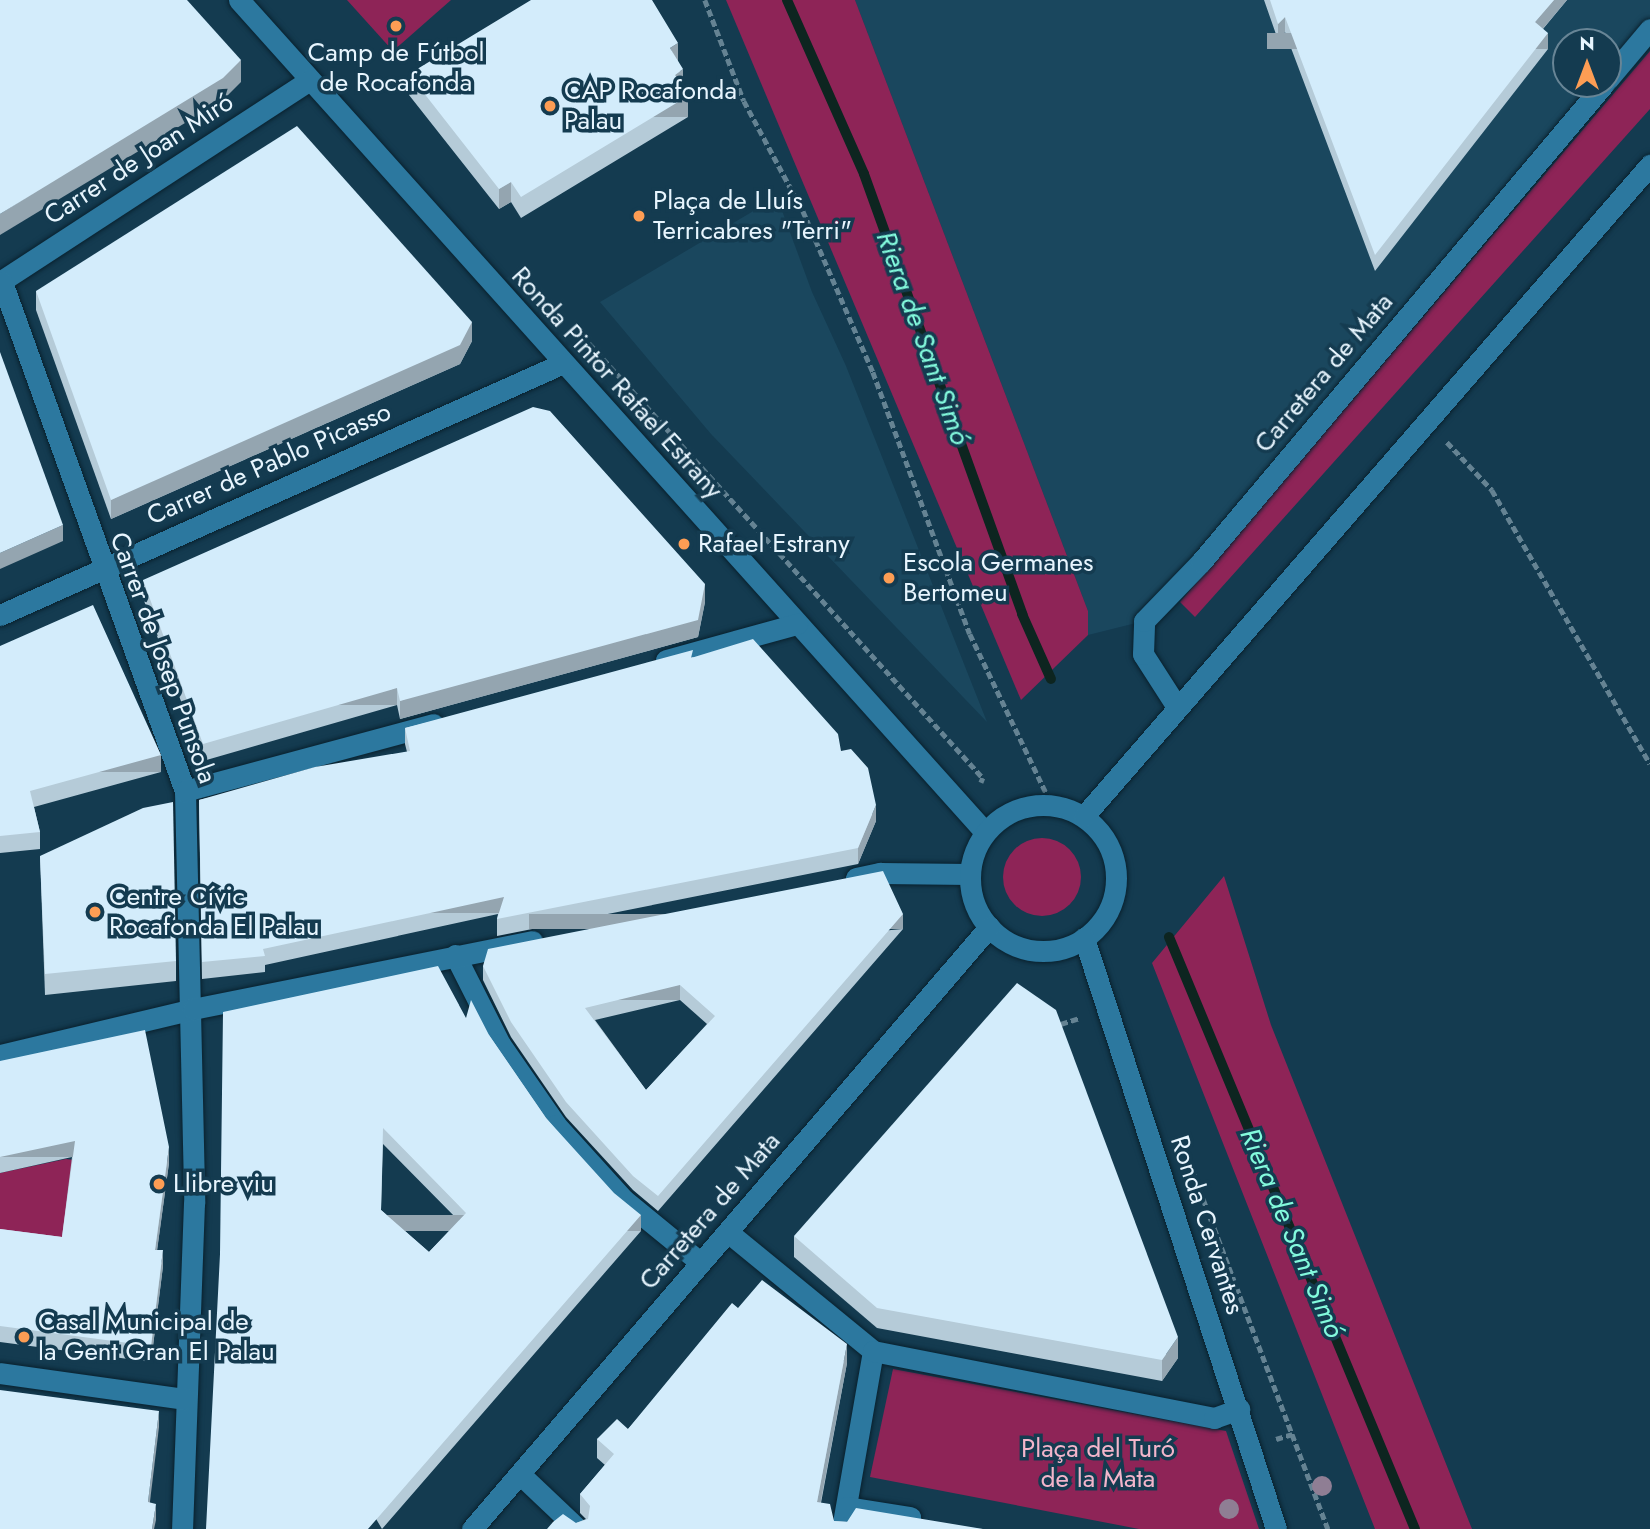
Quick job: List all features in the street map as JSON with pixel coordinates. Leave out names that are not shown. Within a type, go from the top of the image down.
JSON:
[{"type":"street","name":"Ronda Pintor Rafael Estrany","points":[[239,0],[561,364],[985,832]]},
{"type":"street","points":[[1622,62],[1650,29]]},
{"type":"street","name":"Carrer de Joan Miró","points":[[1,282],[308,81]]},
{"type":"street","name":"Carretera de Mata","points":[[1177,707],[1143,654],[1144,621],[1201,562],[1592,98]]},
{"type":"street","points":[[1084,817],[1650,165]]},
{"type":"street","name":"Carrer de Josep Punsola","points":[[1,282],[102,569],[185,792],[193,1009],[194,1203],[184,1399],[182,1529]]},
{"type":"street","name":"Carrer de Pablo Picasso","points":[[0,615],[561,364]]},
{"type":"street","points":[[651,664],[797,624]]},
{"type":"street","points":[[185,792],[451,719]]},
{"type":"street","points":[[1028,805],[1052,805],[1084,817],[1112,853],[1116,886],[1105,917],[1084,938],[1051,951],[1031,950],[1002,939],[989,928],[973,904],[969,874],[973,852],[985,832],[1005,814],[1028,805]]},
{"type":"street","points":[[839,881],[880,873],[969,874]]},
{"type":"street","name":"Carretera de Mata","points":[[472,1529],[989,928]]},
{"type":"street","points":[[0,1055],[193,1009],[551,937]]},
{"type":"street","name":"Ronda Cervantes","points":[[1084,938],[1276,1529]]},
{"type":"street","points":[[455,956],[500,1044],[556,1125],[624,1200],[701,1263]]},
{"type":"street","points":[[729,1233],[873,1351],[1214,1418],[1239,1409]]},
{"type":"street","points":[[842,1529],[873,1351]]},
{"type":"street","points":[[0,1373],[184,1399]]},
{"type":"street","points":[[521,1475],[578,1529]]},
{"type":"street","points":[[847,1507],[925,1520]]},
{"type":"path","points":[[705,0],[744,101],[803,211],[873,372],[970,634],[1052,805]]},
{"type":"path","points":[[1427,421],[1492,490],[1650,764]]},
{"type":"path","points":[[1189,1162],[1328,1529]]},
{"type":"shaded area","points":[[855,0],[1650,0],[1650,29],[1622,62],[1622,28],[1552,28],[1552,98],[1592,98],[1144,621],[1088,635],[1088,611]]},
{"type":"shaded area","name":"Escola Germanes Bertomeu","points":[[777,197],[812,292],[846,366],[987,722],[711,434],[600,302]]},
{"type":"green space","name":"Camp de Fútbol de Rocafonda","points":[[347,0],[451,0],[393,51]]},
{"type":"green space","points":[[726,0],[855,0],[1088,611],[1088,635],[1021,700]]},
{"type":"green space","points":[[1650,51],[1650,109],[1195,617],[1180,602],[1610,98],[1622,98],[1622,84]]},
{"type":"green space","points":[[1042,838],[1057,841],[1070,849],[1078,862],[1081,877],[1078,892],[1070,905],[1057,913],[1042,916],[1027,913],[1014,905],[1006,892],[1003,877],[1006,862],[1014,849],[1027,841]]},
{"type":"green space","points":[[1224,876],[1271,1025],[1472,1529],[1375,1529],[1152,963]]},
{"type":"green space","points":[[66,1159],[74,1160],[62,1253],[0,1245],[0,1173]]},
{"type":"green space","name":"Plaça del Turó de la Mata","points":[[893,1369],[1226,1431],[1259,1529],[1139,1529],[870,1477]]},
{"type":"building","points":[[0,0],[187,0],[241,60],[223,78],[0,214]]},
{"type":"building","name":"CAP Rocafonda Palau","points":[[531,0],[652,0],[678,43],[670,48],[683,69],[675,75],[688,96],[521,197],[511,182],[499,189],[409,74]]},
{"type":"building","points":[[1270,0],[1554,0],[1535,22],[1548,33],[1375,255],[1285,17],[1278,24]]},
{"type":"building","points":[[297,126],[472,322],[460,345],[111,500],[36,291]]},
{"type":"building","points":[[0,352],[63,525],[0,553]]},
{"type":"building","points":[[533,407],[550,411],[705,584],[698,620],[400,701],[397,688],[203,744],[143,580]]},
{"type":"building","points":[[93,605],[161,755],[30,791],[40,832],[0,836],[0,646]]},
{"type":"building","points":[[753,639],[838,734],[841,751],[851,749],[868,768],[876,805],[858,848],[497,919],[504,897],[263,949],[265,956],[202,962],[199,800],[315,767],[410,751],[405,728],[693,650],[691,658]]},
{"type":"building","points":[[173,802],[176,961],[45,974],[40,856],[143,808]]},
{"type":"building","points":[[883,871],[903,914],[658,1196],[633,1176],[566,1102],[511,1022],[483,966],[488,949]],"holes":[[[680,985],[715,1016],[646,1090],[585,1008]]]},
{"type":"building","points":[[438,966],[466,1018],[471,1000],[489,1035],[546,1118],[614,1193],[641,1215],[368,1529],[206,1529],[220,1254],[223,1012]],"holes":[[[383,1128],[466,1213],[429,1252],[381,1210]]]},
{"type":"building","points":[[1017,983],[1056,1010],[1178,1337],[1162,1360],[877,1308],[794,1236]]},
{"type":"building","points":[[145,1030],[169,1147],[155,1250],[163,1250],[151,1346],[0,1326],[0,1229],[62,1237],[75,1141],[0,1157],[0,1061]]},
{"type":"building","points":[[762,1280],[847,1344],[817,1502],[830,1504],[834,1521],[847,1522],[856,1508],[983,1529],[547,1529],[563,1514],[576,1523],[588,1519],[590,1506],[580,1494],[614,1454],[597,1439],[617,1419],[628,1429],[732,1303],[738,1308]]},
{"type":"building","points":[[0,1390],[159,1411],[148,1502],[156,1504],[152,1529],[0,1529]]},
{"type":"waterway","name":"Riera de Sant Simó","points":[[787,0],[864,174],[1022,614],[1051,679]]},
{"type":"waterway","name":"Riera de Sant Simó","points":[[1169,937],[1415,1529]]},
{"type":"place","name":"Camp de Fútbol de Rocafonda","points":[[396,26]]},
{"type":"place","name":"CAP Rocafonda Palau","points":[[550,106]]},
{"type":"place","name":"Plaça de Lluís Terricabres \"Terri\"","points":[[639,216]]},
{"type":"place","name":"Rafael Estrany","points":[[684,544]]},
{"type":"place","name":"Escola Germanes Bertomeu","points":[[889,578]]},
{"type":"place","name":"Centre Cívic Rocafonda El Palau","points":[[95,912]]},
{"type":"place","name":"Llibre viu","points":[[159,1184]]},
{"type":"place","name":"Casal Municipal de la Gent Gran El Palau","points":[[24,1337]]}]
